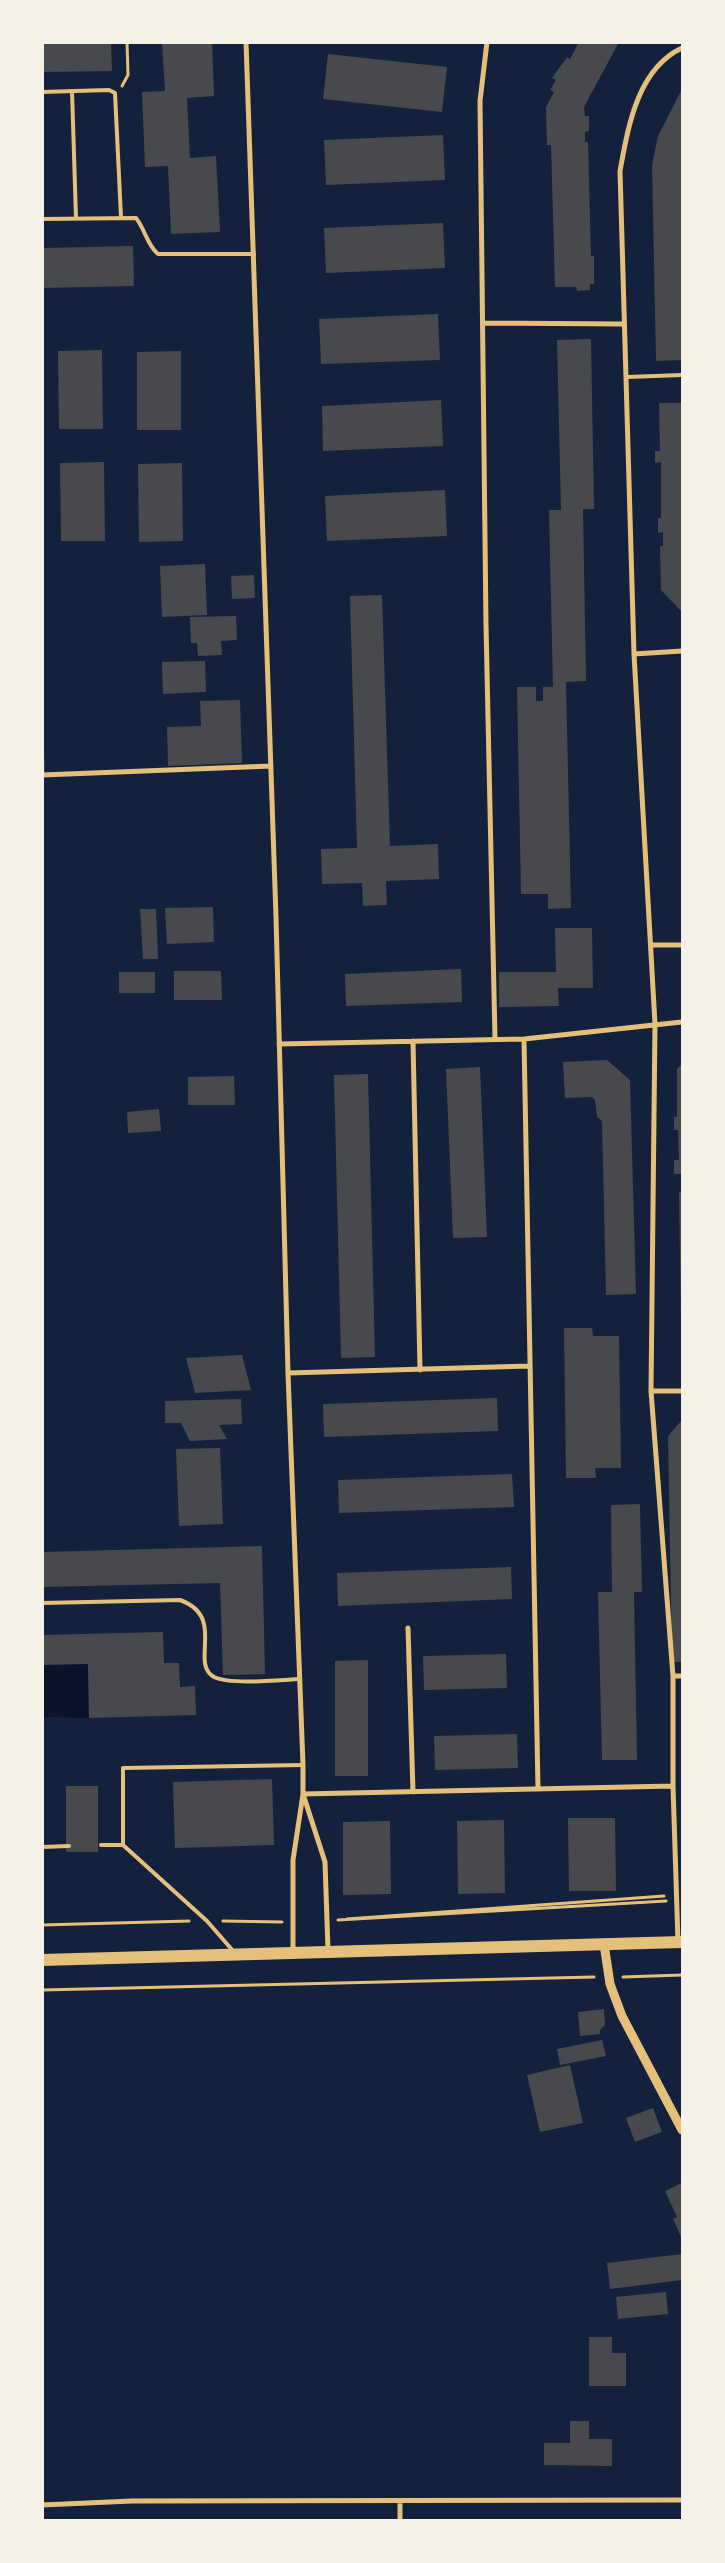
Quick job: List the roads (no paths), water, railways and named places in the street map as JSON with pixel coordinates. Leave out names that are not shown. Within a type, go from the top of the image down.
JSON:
[{"type":"main road","points":[[42,1960],[680,1942]]},
{"type":"street","points":[[246,42],[271,766],[288,1373],[303,1765],[303,1794],[293,1860],[293,1954]]},
{"type":"street","points":[[487,42],[480,101],[482,323],[495,1039]]},
{"type":"street","points":[[680,1942],[673,1786],[673,1676],[651,1392],[655,1024],[634,654],[620,171],[629,121],[650,76],[674,52],[682,48]]},
{"type":"street","points":[[482,323],[623,324]]},
{"type":"street","points":[[634,654],[682,651]]},
{"type":"street","points":[[42,775],[271,766]]},
{"type":"street","points":[[651,945],[682,945]]},
{"type":"street","points":[[279,1044],[524,1039],[682,1022]]},
{"type":"street","points":[[524,1039],[538,1788]]},
{"type":"street","points":[[413,1041],[420,1370]]},
{"type":"street","points":[[288,1373],[530,1366]]},
{"type":"street","points":[[651,1392],[682,1391]]},
{"type":"street","points":[[408,1628],[413,1792]]},
{"type":"street","points":[[673,1676],[682,1676]]},
{"type":"street","points":[[303,1794],[673,1786]]},
{"type":"street","points":[[303,1794],[324,1862],[328,1952]]},
{"type":"street","points":[[604,1944],[609,1977],[622,2016],[682,2130]]},
{"type":"street","points":[[42,2506],[132,2501],[682,2500]]},
{"type":"street","points":[[400,2502],[400,2520]]},
{"type":"lane","points":[[42,92],[110,90],[115,93],[121,217]]},
{"type":"lane","points":[[72,91],[76,218]]},
{"type":"lane","points":[[42,219],[136,218],[142,225],[153,250],[158,254],[254,254]]},
{"type":"lane","points":[[627,377],[682,375]]},
{"type":"lane","points":[[42,1603],[180,1600],[193,1605],[201,1614],[204,1623],[206,1665],[212,1676],[224,1680],[299,1679]]},
{"type":"lane","points":[[123,1845],[123,1768],[303,1765]]},
{"type":"lane","points":[[101,1846],[123,1845],[207,1921],[237,1955]]},
{"type":"lane","points":[[42,1847],[69,1846]]},
{"type":"water","points":[[88,1664],[89,1718],[43,1717],[43,1665]]}]
